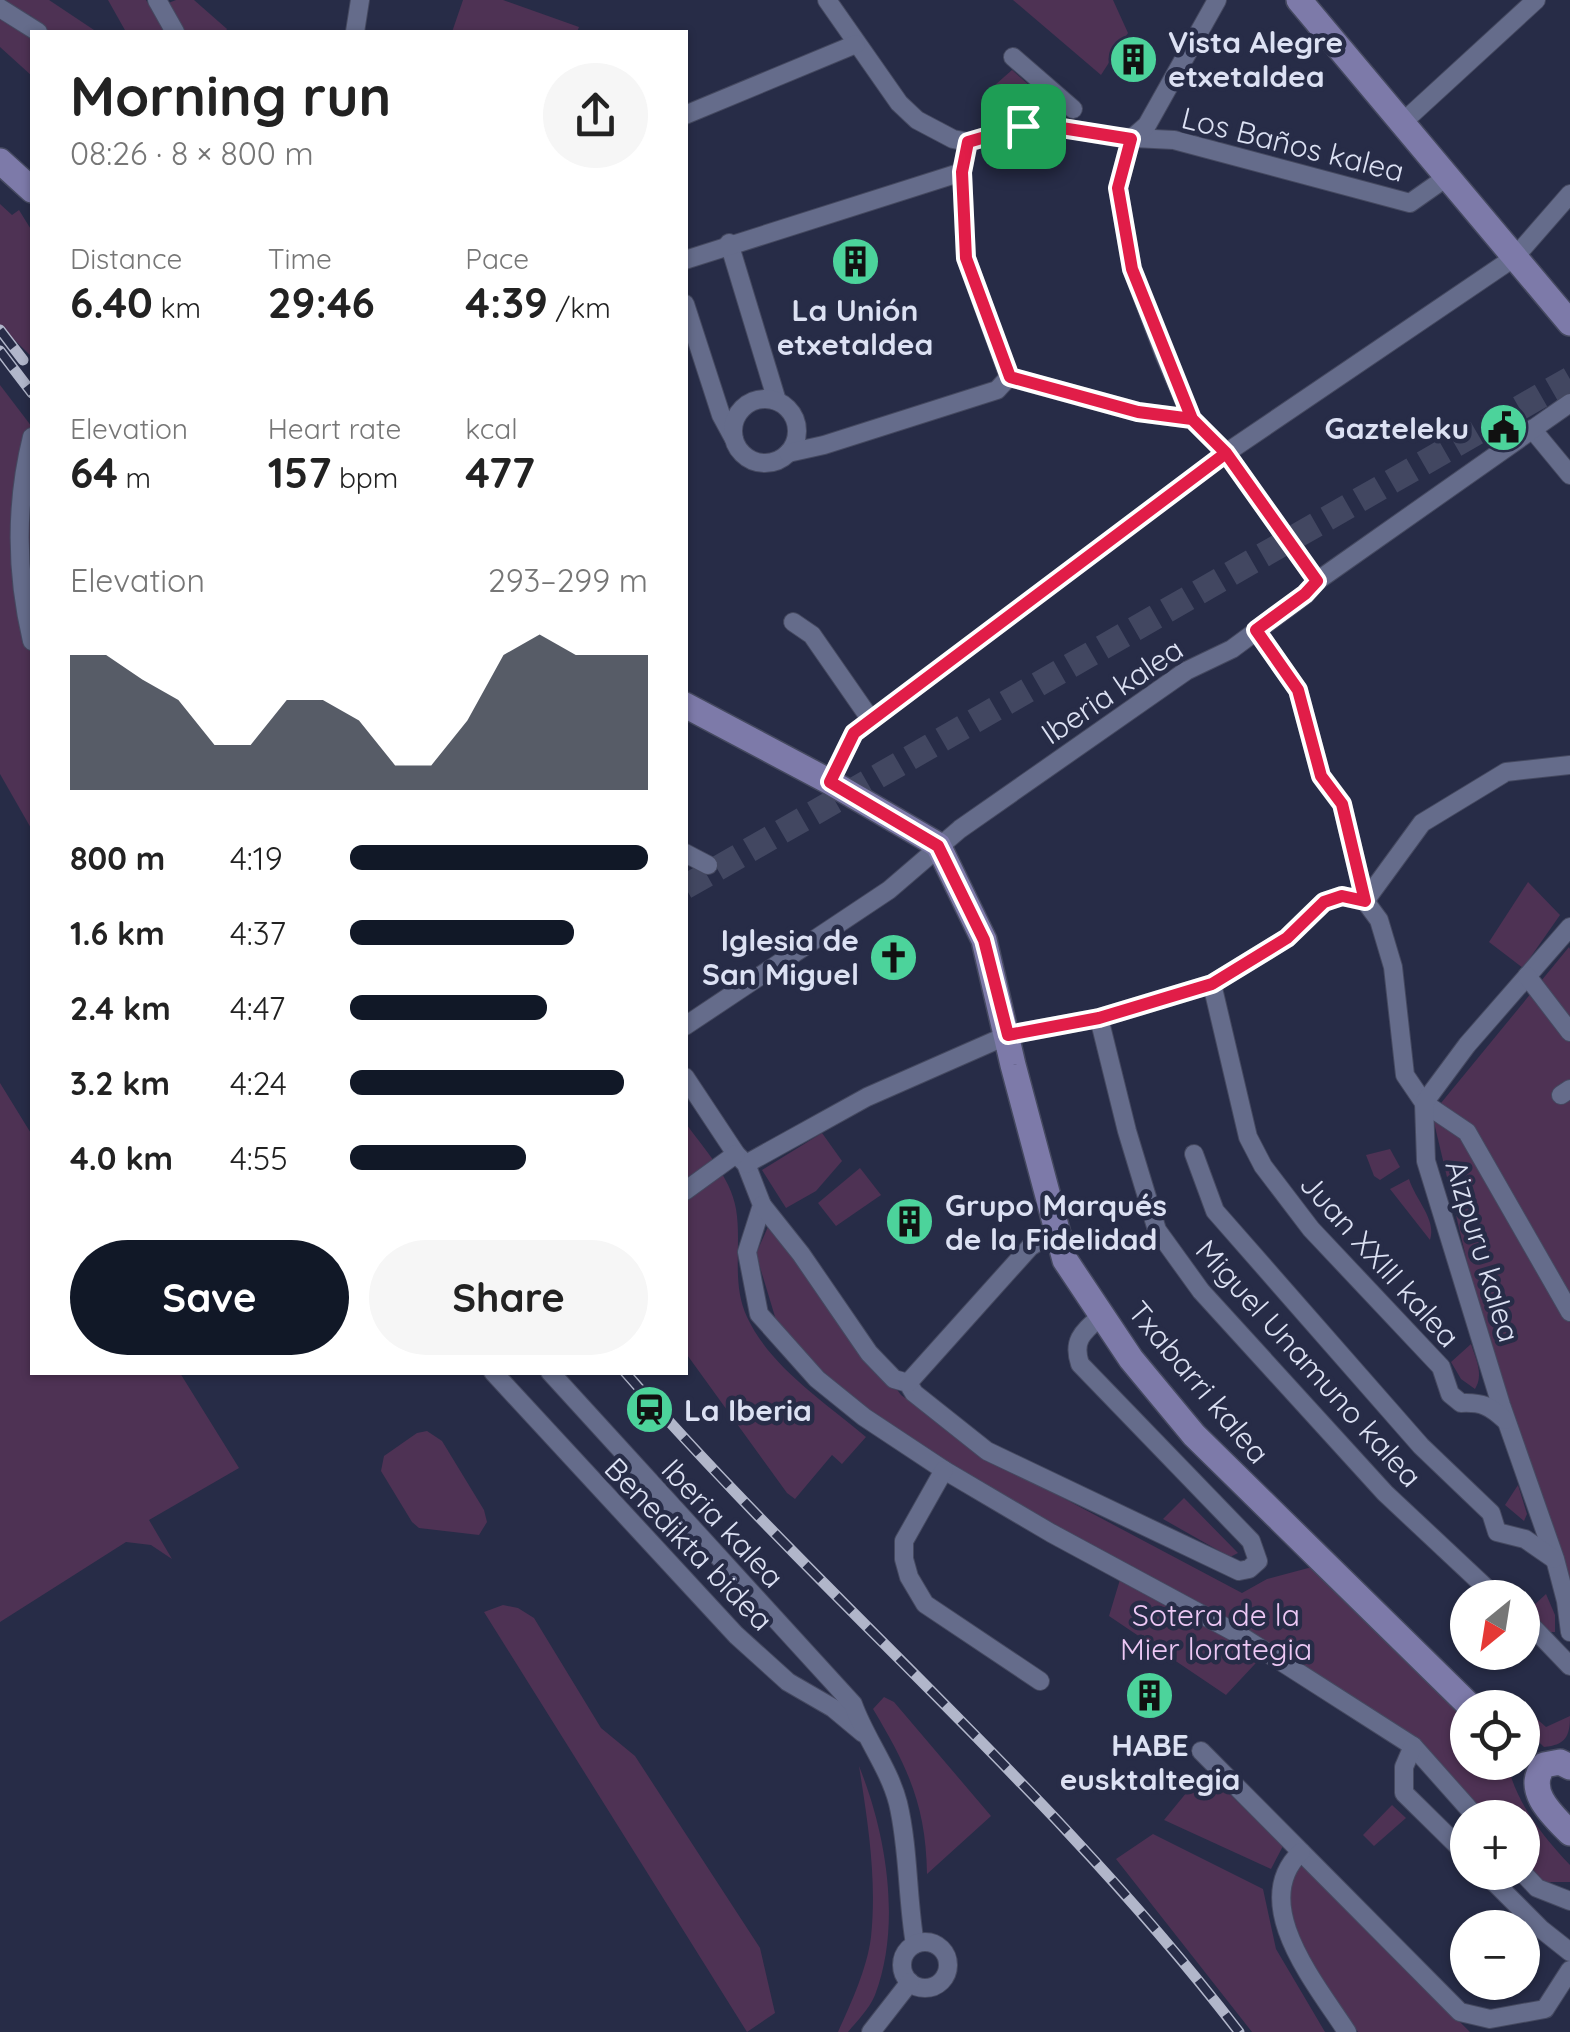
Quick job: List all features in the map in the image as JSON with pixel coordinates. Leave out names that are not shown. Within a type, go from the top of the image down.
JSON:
[{"type":"street","points":[[157,0],[174,30]]},
{"type":"street","points":[[355,30],[360,0]]},
{"type":"street","points":[[827,0],[899,104],[917,120],[953,139],[968,142],[962,172],[966,258],[1010,377]]},
{"type":"street","points":[[1217,0],[1147,124],[1131,139],[1118,188],[1132,269],[1192,419],[1226,453],[1317,581]]},
{"type":"street","points":[[1299,0],[1570,323]]},
{"type":"street","points":[[1402,123],[1536,0]]},
{"type":"street","points":[[0,8],[35,30]]},
{"type":"street","points":[[688,114],[856,44]]},
{"type":"street","points":[[1013,58],[1073,109]]},
{"type":"street","name":"Los Baños kalea","points":[[968,142],[1023,126],[1174,140],[1410,203],[1447,177]]},
{"type":"street","points":[[0,161],[30,188]]},
{"type":"street","points":[[688,259],[962,172]]},
{"type":"street","points":[[830,782],[854,733],[1226,453],[1516,256],[1570,194]]},
{"type":"street","points":[[729,244],[776,401]]},
{"type":"street","points":[[688,313],[722,415],[738,448],[752,460],[771,462],[788,453],[997,390],[1010,377]]},
{"type":"street","points":[[1010,377],[1138,412],[1192,419]]},
{"type":"street","points":[[734,439],[735,419],[748,404],[776,401],[791,412],[797,429],[788,453]]},
{"type":"street","name":"Iberia kalea","points":[[688,1024],[889,890],[938,846],[1186,670],[1232,650],[1317,581],[1570,403]]},
{"type":"street","points":[[1532,429],[1570,476]]},
{"type":"street","points":[[30,447],[18,546],[30,632]]},
{"type":"street","points":[[792,622],[812,635],[872,720]]},
{"type":"street","points":[[1256,630],[1298,690],[1321,776],[1342,804],[1365,901],[1379,920],[1393,968],[1405,1075],[1424,1103],[1467,1132],[1570,1312]]},
{"type":"street","points":[[688,707],[830,782],[938,846]]},
{"type":"street","points":[[1365,901],[1422,823],[1506,772],[1570,765]]},
{"type":"street","name":"Txabarri kalea","points":[[938,846],[984,940],[1064,1260],[1145,1378],[1227,1468],[1454,1690]]},
{"type":"street","points":[[688,855],[708,865]]},
{"type":"street","points":[[688,1189],[867,1097],[1008,1035],[1099,1018],[1212,984],[1287,938],[1324,902],[1342,896],[1365,901]]},
{"type":"street","points":[[1424,1103],[1467,1045],[1570,927]]},
{"type":"street","points":[[1527,976],[1570,1032]]},
{"type":"street","name":"Juan XXIII kalea","points":[[1212,984],[1248,1137],[1263,1166],[1311,1229],[1441,1368],[1450,1394],[1461,1403],[1490,1406],[1509,1424]]},
{"type":"street","name":"Miguel Unamuno kalea","points":[[1099,1018],[1127,1132],[1157,1230],[1202,1291],[1385,1492],[1478,1580]]},
{"type":"street","points":[[688,1081],[741,1159],[762,1206],[869,1353],[894,1379],[908,1383],[914,1393],[987,1451],[1239,1571],[1250,1569],[1258,1561],[1251,1541],[1080,1364],[1075,1350],[1079,1335],[1101,1316]]},
{"type":"street","name":"Aizpuru kalea","points":[[1424,1103],[1426,1162],[1555,1560],[1570,1632]]},
{"type":"street","points":[[1194,1154],[1215,1211],[1421,1446],[1491,1514],[1496,1532],[1525,1539],[1555,1560]]},
{"type":"street","points":[[762,1206],[747,1252],[759,1314],[817,1379],[873,1424],[944,1470],[1050,1533],[1238,1634],[1413,1746],[1461,1800]]},
{"type":"street","points":[[908,1383],[1030,1247],[1056,1231]]},
{"type":"street","name":"Benedikta bidea","points":[[496,1375],[736,1635],[788,1682],[864,1733]]},
{"type":"street","name":"Iberia kalea","points":[[553,1375],[853,1704],[898,1802],[915,1944]]},
{"type":"street","points":[[1202,1490],[1227,1468]]},
{"type":"street","points":[[944,1470],[904,1541],[909,1577],[926,1604],[1040,1681]]},
{"type":"street","points":[[1540,1635],[1570,1666]]},
{"type":"street","points":[[817,1699],[825,1692],[819,1666]]},
{"type":"street","points":[[1413,1746],[1404,1767],[1404,1793],[1450,1838]]},
{"type":"street","points":[[1202,1752],[1460,2012],[1490,2019],[1544,2010],[1570,1970]]},
{"type":"street","points":[[1552,1762],[1537,1786],[1542,1800],[1570,1833]]},
{"type":"street","points":[[1301,1852],[1283,1875],[1280,1895],[1284,1921],[1297,1953],[1347,2032]]},
{"type":"street","points":[[1540,1889],[1570,1901]]},
{"type":"street","points":[[1502,1890],[1570,1952]]},
{"type":"street","points":[[924,1942],[944,1951],[948,1965],[942,1979],[930,1987],[910,1982],[902,1961],[915,1944],[924,1942]]},
{"type":"street","points":[[871,2032],[910,1982]]},
{"type":"green space","points":[[0,0],[49,0],[94,30],[47,30],[38,26],[30,15],[23,16]]},
{"type":"green space","points":[[108,0],[146,0],[164,30],[125,30]]},
{"type":"green space","points":[[194,0],[227,29],[179,30],[163,5]]},
{"type":"green space","points":[[463,0],[503,0],[579,27],[578,30],[453,30]]},
{"type":"green space","points":[[1013,0],[1113,0],[1128,33],[1101,75]]},
{"type":"green space","points":[[0,15],[30,36],[30,74],[0,47]]},
{"type":"green space","points":[[1012,70],[1046,100],[1022,100],[1010,107],[987,92]]},
{"type":"green space","points":[[0,204],[12,215],[19,210],[30,228],[30,355],[0,326]]},
{"type":"green space","points":[[0,385],[30,424],[30,826],[0,774]]},
{"type":"green space","points":[[1528,882],[1560,915],[1523,968],[1489,942]]},
{"type":"green space","points":[[1569,947],[1570,1611],[1501,1405],[1432,1114]]},
{"type":"green space","points":[[0,1083],[30,1132],[30,1375],[181,1375],[239,1468],[149,1520],[172,1559],[151,1545],[126,1542],[0,1622]]},
{"type":"green space","points":[[688,1126],[715,1163],[733,1197],[738,1222],[739,1291],[757,1335],[800,1383],[866,1437],[842,1464],[832,1455],[795,1499],[688,1356]]},
{"type":"green space","points":[[822,1133],[842,1161],[816,1191],[786,1208],[762,1170]]},
{"type":"green space","points":[[1390,1149],[1400,1167],[1380,1180],[1374,1176],[1366,1155]]},
{"type":"green space","points":[[860,1168],[881,1195],[836,1226],[818,1203]]},
{"type":"green space","points":[[1409,1179],[1431,1225],[1430,1240],[1390,1189]]},
{"type":"green space","name":"Sotera de la Mier lorategia","points":[[771,1220],[901,1395],[997,1463],[1242,1593],[1267,1579],[1312,1567],[1450,1701],[1450,1777],[1439,1764],[1269,1649],[1226,1695],[1109,1616],[1125,1563],[968,1477],[873,1414],[806,1357],[776,1320],[756,1254]]},
{"type":"green space","points":[[1471,1344],[1479,1373],[1475,1389],[1461,1379],[1451,1362]]},
{"type":"green space","points":[[427,1431],[442,1441],[484,1510],[487,1522],[479,1535],[419,1528],[381,1471],[384,1456],[417,1433]]},
{"type":"green space","points":[[1518,1485],[1527,1514],[1524,1521],[1505,1505]]},
{"type":"green space","points":[[1184,1498],[1238,1553],[1230,1557],[1163,1519]]},
{"type":"green space","points":[[1546,1594],[1555,1615],[1555,1632],[1549,1632],[1540,1622],[1540,1600]]},
{"type":"green space","points":[[503,1605],[518,1608],[534,1618],[601,1728],[635,1756],[760,1948],[775,2013],[747,2032],[484,1612]]},
{"type":"green space","points":[[884,1697],[894,1702],[991,1816],[927,1874],[923,1828],[913,1788],[873,1709]]},
{"type":"green space","points":[[1570,1716],[1568,1734],[1562,1742],[1544,1747],[1540,1743],[1540,1722],[1546,1727]]},
{"type":"green space","points":[[859,1766],[883,1849],[888,1939],[873,2000],[848,2032],[838,2032],[862,1973],[873,1915],[872,1872]]},
{"type":"green space","points":[[1205,1770],[1283,1846],[1271,1869],[1164,1820]]},
{"type":"green space","name":"Sotera de la Mier lorategia","points":[[1453,1780],[1513,1780],[1521,1800],[1470,1800]]},
{"type":"green space","points":[[1392,1805],[1406,1818],[1374,1846],[1363,1835]]},
{"type":"green space","name":"Sotera de la Mier lorategia","points":[[1540,1830],[1570,1865],[1570,1882],[1540,1882]]},
{"type":"green space","points":[[1153,1834],[1263,1889],[1276,1949],[1325,2032],[1252,2032],[1116,1859]]},
{"type":"green space","points":[[1298,1865],[1470,2032],[1358,2032],[1317,1975],[1296,1931],[1291,1886]]},
{"type":"tunnel","points":[[688,885],[1570,379]]},
{"type":"railway","points":[[0,330],[23,360]]},
{"type":"railway","points":[[0,351],[30,390]]},
{"type":"railway","points":[[628,1375],[701,1456],[1093,1860],[1239,2032]]},
{"type":"place","name":"Vista Alegre etxetaldea","points":[[1133,59]]},
{"type":"place","name":"La Unión etxetaldea","points":[[855,261]]},
{"type":"place","name":"Gazteleku","points":[[1504,428]]},
{"type":"place","name":"Iglesia de San Miguel","points":[[894,957]]},
{"type":"place","name":"Grupo Marqués de la Fidelidad","points":[[910,1222]]},
{"type":"place","name":"La Iberia","points":[[649,1410]]},
{"type":"place","name":"HABE eusktaltegia","points":[[1150,1696]]},
{"type":"route","points":[[1023,126],[968,142],[962,172],[966,258],[1010,377],[1138,412],[1192,419],[1226,453],[1317,581],[1256,630],[1298,690],[1321,776],[1342,804],[1365,901],[1342,896],[1324,902],[1287,938],[1212,984],[1099,1018],[1008,1035],[984,940],[938,846],[830,782],[854,733],[1226,453],[1200,428],[1192,419],[1132,269],[1118,188],[1131,139],[1049,126],[1023,126]]}]
